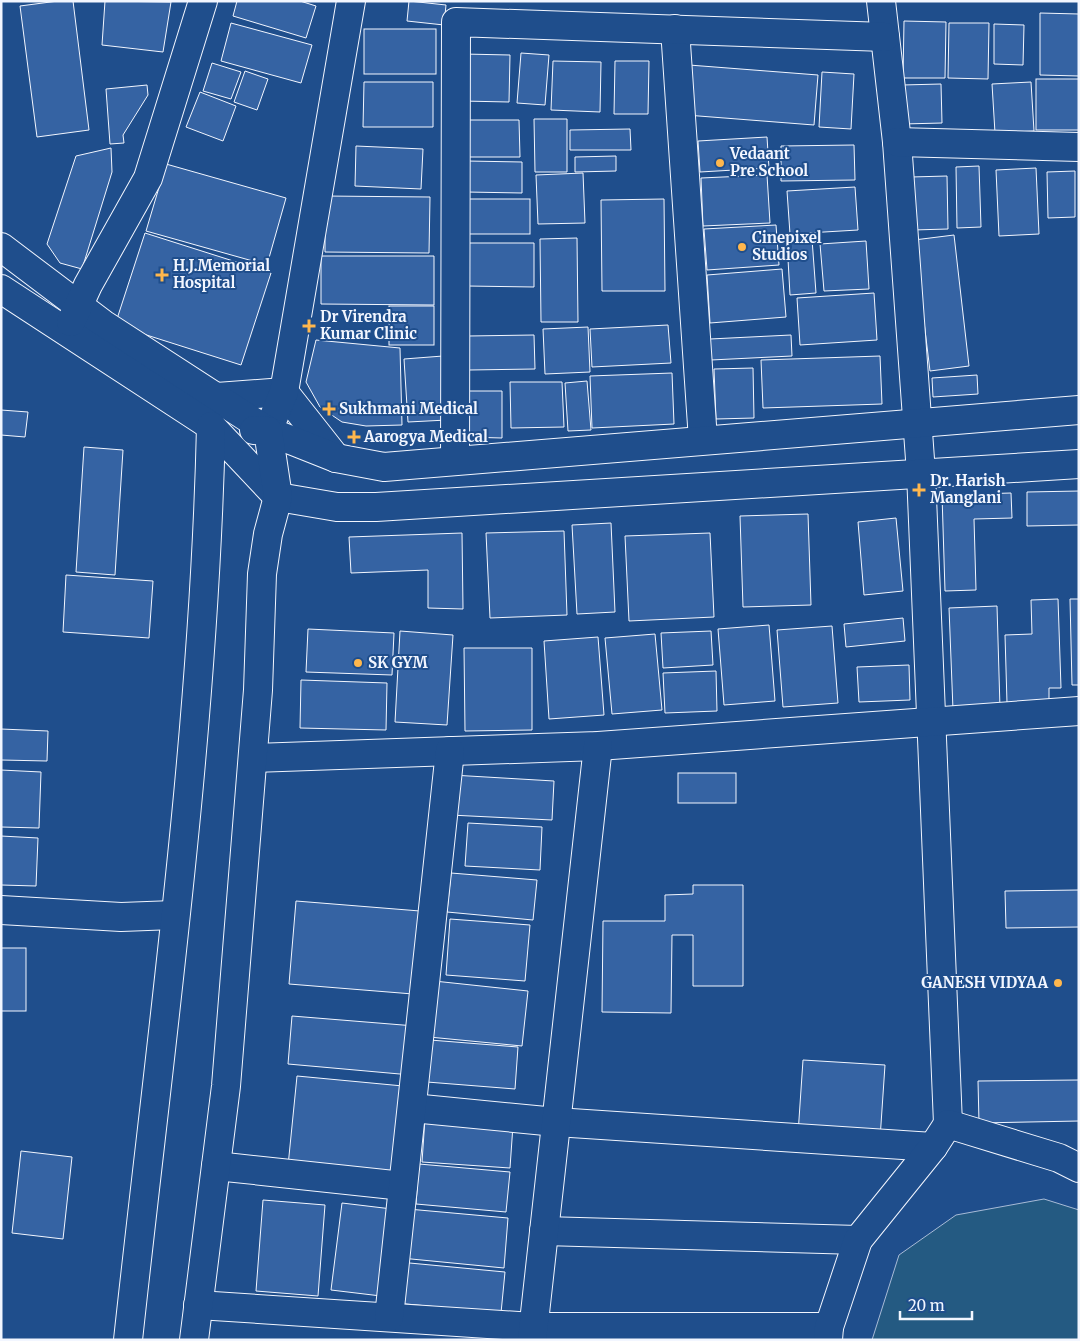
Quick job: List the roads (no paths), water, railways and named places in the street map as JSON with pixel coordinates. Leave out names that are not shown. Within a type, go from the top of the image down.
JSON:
[{"type":"street","points":[[65,333],[80,306],[88,285],[148,178],[203,1]]},
{"type":"street","points":[[194,1340],[226,1086],[253,758],[262,574],[268,534],[278,496],[268,431],[284,392],[351,1]]},
{"type":"street","points":[[198,1305],[389,1318],[533,1333],[828,1333],[858,1240],[933,1147],[948,1124],[921,474],[897,142],[880,1]]},
{"type":"street","points":[[455,460],[456,22],[885,37]]},
{"type":"street","points":[[675,30],[703,440]]},
{"type":"street","points":[[897,142],[1079,147]]},
{"type":"street","points":[[1,247],[103,324],[268,431],[336,458],[384,467],[1079,410]]},
{"type":"street","points":[[1,289],[65,333],[211,426],[278,496],[337,507],[376,508],[1079,464]]},
{"type":"street","points":[[216,397],[284,392]]},
{"type":"street","points":[[284,392],[336,458]]},
{"type":"street","points":[[211,426],[268,431]]},
{"type":"street","points":[[128,1340],[174,915],[185,838],[208,545],[211,426]]},
{"type":"street","points":[[253,758],[598,746],[1079,711]]},
{"type":"street","points":[[533,1333],[598,746]]},
{"type":"street","points":[[389,1318],[450,751]]},
{"type":"street","points":[[1,910],[122,917],[174,915]]},
{"type":"street","points":[[412,1108],[556,1122],[933,1147]]},
{"type":"street","points":[[948,1124],[1059,1158],[1079,1168]]},
{"type":"street","points":[[216,1166],[403,1186]]},
{"type":"street","points":[[544,1231],[858,1240]]},
{"type":"place","name":"Vedaant Pre School","points":[[720,163]]},
{"type":"place","name":"Cinepixel Studios","points":[[742,247]]},
{"type":"place","name":"H.J.Memorial Hospital","points":[[162,275]]},
{"type":"place","name":"Dr Virendra Kumar Clinic","points":[[309,326]]},
{"type":"place","name":"Sukhmani Medical","points":[[329,409]]},
{"type":"place","name":"Aarogya Medical","points":[[354,437]]},
{"type":"place","name":"Dr. Harish Manglani","points":[[919,490]]},
{"type":"place","name":"SK GYM","points":[[358,663]]},
{"type":"place","name":"GANESH VIDYAA","points":[[1058,983]]}]
